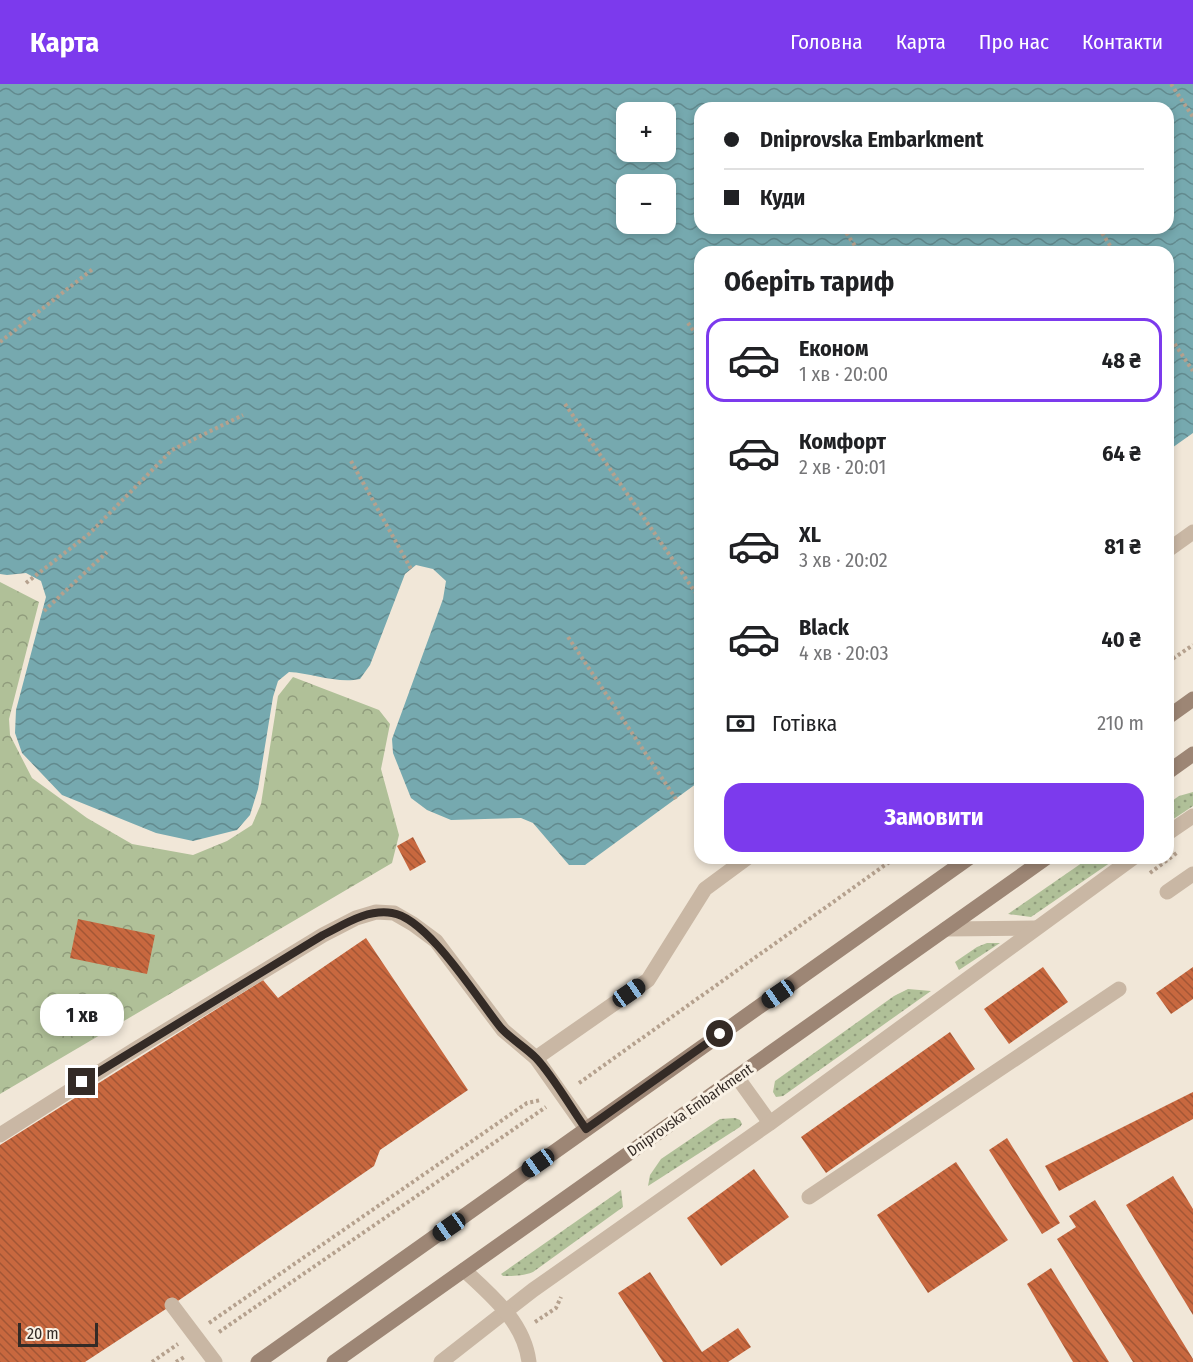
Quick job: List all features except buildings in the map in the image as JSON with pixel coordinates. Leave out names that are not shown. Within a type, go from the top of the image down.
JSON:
[{"type":"main road","points":[[1174,713],[1193,699]]},
{"type":"main road","points":[[1174,768],[1193,754]]},
{"type":"main road","points":[[258,1362],[961,864]]},
{"type":"main road","name":"Dniprovska Embarkment","points":[[334,1362],[1038,864]]},
{"type":"street","points":[[1174,546],[1193,532]]},
{"type":"street","points":[[1174,829],[1193,816]]},
{"type":"street","points":[[536,1058],[648,980],[705,889],[739,864]]},
{"type":"street","points":[[441,1362],[533,1290],[770,1123],[1125,864]]},
{"type":"street","points":[[1167,892],[1193,874]]},
{"type":"street","points":[[0,1135],[323,935],[356,918],[376,912],[394,913],[436,942],[503,1030],[536,1058],[586,1129]]},
{"type":"street","points":[[946,929],[1035,928]]},
{"type":"street","points":[[809,1197],[1119,989]]},
{"type":"street","points":[[737,1077],[770,1123]]},
{"type":"street","points":[[464,1270],[507,1311],[526,1344],[529,1362]]},
{"type":"street","points":[[172,1305],[215,1362]]},
{"type":"path","points":[[1171,84],[1193,117]]},
{"type":"path","points":[[0,342],[94,267]]},
{"type":"path","points":[[688,323],[694,332]]},
{"type":"path","points":[[1174,343],[1193,371]]},
{"type":"path","points":[[565,404],[694,590]]},
{"type":"path","points":[[26,583],[89,534],[172,450],[243,415]]},
{"type":"path","points":[[351,461],[411,569]]},
{"type":"path","points":[[44,610],[107,552]]},
{"type":"path","points":[[568,637],[676,799]]},
{"type":"path","points":[[1174,658],[1193,645]]},
{"type":"path","points":[[152,1362],[197,1339],[562,1096],[887,864]]},
{"type":"path","points":[[176,1362],[197,1339],[527,1103],[562,1096]]},
{"type":"green space","points":[[0,582],[39,602],[9,719],[10,735],[32,778],[87,818],[132,844],[193,855],[227,841],[252,825],[261,804],[278,696],[293,677],[379,710],[390,724],[381,769],[399,835],[392,863],[0,1094]]},
{"type":"green space","points":[[1193,792],[1193,806],[1174,819],[1174,800]]},
{"type":"green space","points":[[1080,864],[1108,864],[1031,917],[1008,914]]},
{"type":"green space","points":[[987,943],[1000,943],[959,970],[955,962]]},
{"type":"green space","points":[[908,989],[931,991],[783,1096],[776,1097],[773,1092],[775,1081],[894,996]]},
{"type":"green space","points":[[720,1119],[740,1120],[742,1124],[740,1127],[648,1186],[650,1175],[661,1159]]},
{"type":"green space","points":[[621,1190],[623,1207],[533,1272],[515,1276],[501,1274]]},
{"type":"water","points":[[0,84],[1193,84],[1193,433],[1174,446],[1174,246],[694,246],[694,785],[585,865],[569,865],[533,823],[521,818],[451,820],[427,810],[411,798],[393,753],[392,739],[443,599],[446,581],[433,569],[416,565],[405,574],[370,665],[360,679],[342,680],[289,672],[278,681],[273,697],[258,789],[250,815],[237,830],[193,841],[156,833],[62,795],[22,753],[15,733],[16,710],[46,597],[41,581],[26,573],[0,574]]},
{"type":"route","points":[[82,1082],[323,935],[356,918],[376,912],[394,913],[436,942],[503,1030],[536,1058],[586,1129],[720,1034]]}]
